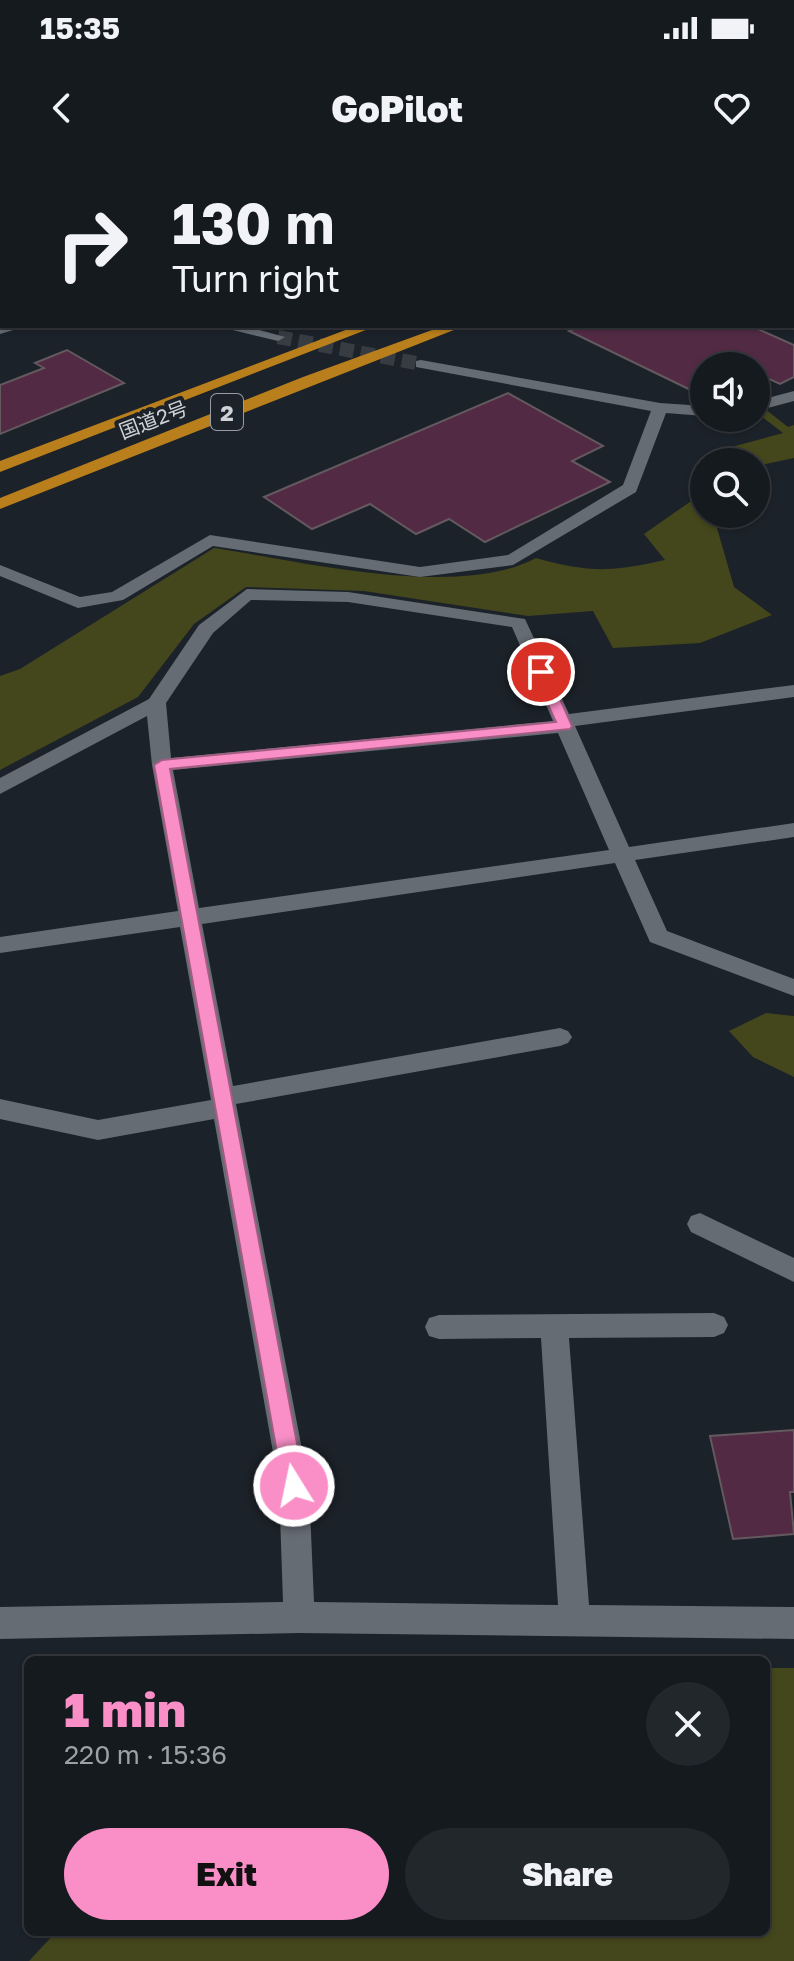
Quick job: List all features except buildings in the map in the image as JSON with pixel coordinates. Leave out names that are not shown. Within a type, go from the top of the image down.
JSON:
[{"type":"highway","name":"国道2号","points":[[0,467],[364,328]]},
{"type":"highway","name":"国道2号","points":[[0,504],[308,380],[451,328]]},
{"type":"street","points":[[233,328],[278,337]]},
{"type":"street","points":[[421,364],[660,408],[690,410]]},
{"type":"street","points":[[770,402],[794,396]]},
{"type":"street","points":[[0,570],[78,603],[117,596],[210,540],[420,572],[513,560],[630,488],[660,408]]},
{"type":"street","points":[[0,787],[156,703],[206,629],[247,594],[348,597],[519,623],[658,936],[794,988]]},
{"type":"street","points":[[162,765],[564,723],[794,691]]},
{"type":"street","points":[[156,703],[162,765],[294,1486],[299,1617]]},
{"type":"street","points":[[0,945],[622,852],[794,830]]},
{"type":"street","points":[[0,1109],[98,1130],[224,1102],[560,1037]]},
{"type":"street","points":[[700,1224],[794,1271]]},
{"type":"street","points":[[439,1327],[714,1325]]},
{"type":"street","points":[[554,1326],[575,1621]]},
{"type":"street","points":[[0,1623],[299,1617],[794,1623]]},
{"type":"green space","points":[[770,413],[788,427],[794,425],[794,458],[770,463],[770,448],[728,448],[783,433],[770,423]]},
{"type":"green space","points":[[690,502],[690,528],[717,528],[734,587],[772,615],[700,643],[613,648],[593,611],[528,616],[364,591],[246,587],[194,624],[138,697],[0,770],[0,676],[20,669],[214,548],[378,574],[465,576],[503,570],[536,558],[600,569],[665,560],[644,534]]},
{"type":"green space","points":[[766,1013],[794,1016],[794,1077],[753,1057],[729,1031]]},
{"type":"green space","points":[[770,1668],[794,1668],[794,1961],[29,1961],[52,1936],[770,1936]]},
{"type":"tunnel","points":[[278,337],[421,364]]},
{"type":"route","points":[[294,1486],[162,765],[565,726],[541,672]]}]
